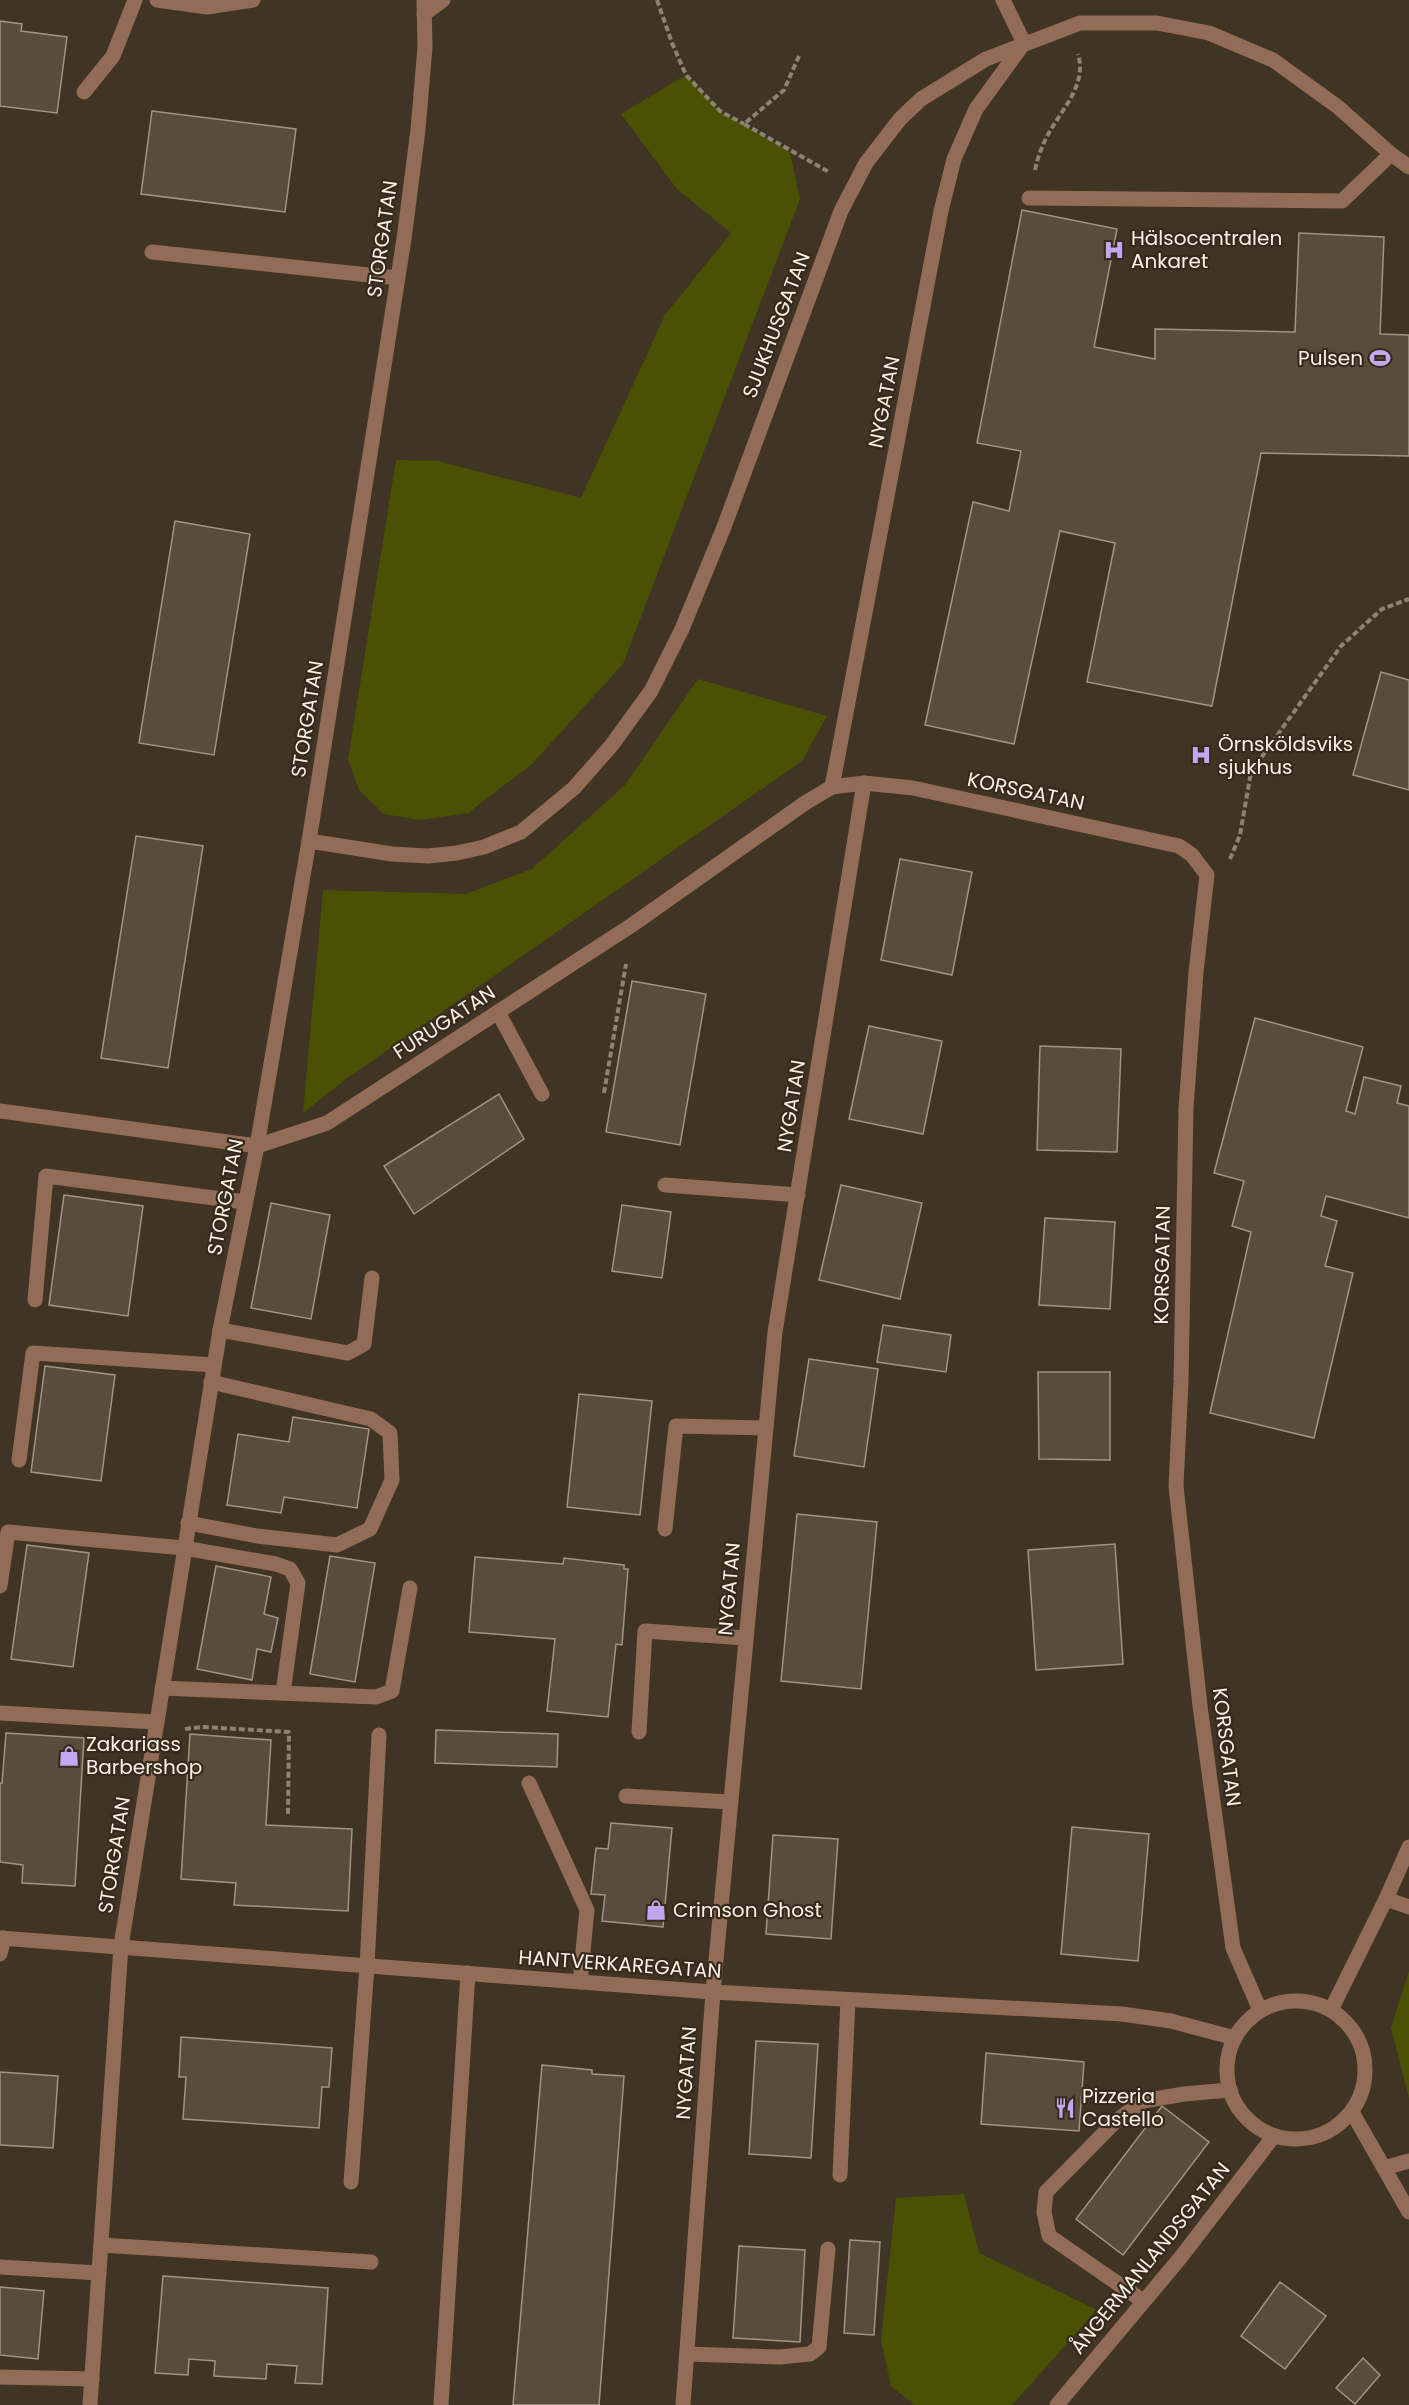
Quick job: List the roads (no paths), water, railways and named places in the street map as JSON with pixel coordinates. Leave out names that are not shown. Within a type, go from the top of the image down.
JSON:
[{"type":"street","points":[[84,92],[113,56],[135,0]]},
{"type":"street","points":[[157,0],[207,7],[254,0]]},
{"type":"street","points":[[424,7],[443,0]]},
{"type":"street","points":[[1003,0],[1024,44]]},
{"type":"street","name":"STORGATAN","points":[[90,2405],[122,1946],[211,1382],[244,1202],[257,1146],[309,841],[398,278],[418,130],[425,46],[424,7]]},
{"type":"street","name":"SJUKHUSGATAN","points":[[309,841],[392,854],[428,856],[484,847],[521,831],[574,788],[611,746],[651,691],[682,629],[724,527],[841,211],[866,163],[900,119],[921,99],[986,59],[1080,23],[1157,23],[1209,33],[1273,60],[1338,107],[1409,167]]},
{"type":"street","name":"NYGATAN","points":[[832,787],[941,212],[954,159],[976,109],[1024,44]]},
{"type":"street","points":[[1029,198],[1341,201],[1391,154]]},
{"type":"street","points":[[152,252],[398,278]]},
{"type":"street","name":"NYGATAN","points":[[683,2405],[713,1992],[775,1332],[864,783]]},
{"type":"street","name":"FURUGATAN","points":[[0,1111],[257,1146],[327,1123],[632,925],[804,803],[832,787],[864,783]]},
{"type":"street","name":"KORSGATAN","points":[[864,783],[913,788],[1179,846],[1192,855],[1207,875],[1186,1108],[1181,1382],[1176,1485],[1200,1706],[1233,1948],[1260,2010]]},
{"type":"street","points":[[498,1012],[542,1094]]},
{"type":"street","points":[[35,1300],[46,1176],[244,1202]]},
{"type":"street","points":[[665,1185],[798,1195]]},
{"type":"street","points":[[220,1330],[348,1353],[364,1344],[372,1278]]},
{"type":"street","points":[[19,1460],[33,1353],[214,1365]]},
{"type":"street","points":[[188,1524],[257,1536],[336,1545],[370,1529],[392,1480],[390,1433],[371,1419],[211,1382]]},
{"type":"street","points":[[666,1529],[676,1426],[765,1428]]},
{"type":"street","points":[[0,1586],[8,1532],[184,1548],[290,1569],[298,1584],[283,1693]]},
{"type":"street","points":[[162,1688],[376,1697],[392,1691],[410,1588]]},
{"type":"street","points":[[639,1732],[645,1631],[746,1638]]},
{"type":"street","points":[[0,1713],[155,1727]]},
{"type":"street","points":[[351,2182],[367,1966],[379,1735]]},
{"type":"street","points":[[529,1783],[587,1910],[580,1982]]},
{"type":"street","points":[[626,1796],[730,1802]]},
{"type":"street","points":[[1331,2010],[1409,1847]]},
{"type":"street","points":[[1386,1899],[1409,1907]]},
{"type":"street","points":[[0,1954],[2,1938]]},
{"type":"street","name":"HANTVERKAREGATAN","points":[[2,1938],[713,1992],[1122,2014],[1171,2021],[1235,2038]]},
{"type":"street","points":[[441,2405],[468,1973]]},
{"type":"street","points":[[840,2175],[848,2000]]},
{"type":"street","points":[[1302,2002],[1331,2010],[1352,2030],[1360,2047],[1364,2070],[1361,2094],[1352,2112],[1336,2126],[1320,2135],[1305,2138],[1274,2137],[1256,2127],[1244,2116],[1230,2090],[1227,2066],[1235,2038],[1260,2010],[1283,2003],[1302,2002]]},
{"type":"street","points":[[1143,2301],[1049,2236],[1044,2212],[1046,2192],[1115,2122],[1143,2101],[1184,2094],[1230,2090]]},
{"type":"street","points":[[1352,2112],[1409,2212]]},
{"type":"street","name":"ÅNGERMANLANDSGATAN","points":[[1057,2405],[1181,2257],[1274,2137]]},
{"type":"street","points":[[1384,2168],[1409,2161]]},
{"type":"street","points":[[101,2245],[371,2262]]},
{"type":"street","points":[[687,2354],[780,2357],[810,2354],[819,2347],[828,2249]]},
{"type":"street","points":[[0,2267],[99,2273]]},
{"type":"street","points":[[0,2377],[92,2379]]},
{"type":"place","name":"Hälsocentralen Ankaret","points":[[1114,250]]},
{"type":"place","name":"Pulsen","points":[[1380,358]]},
{"type":"place","name":"Örnsköldsviks sjukhus","points":[[1201,755]]},
{"type":"place","name":"Zakariass Barbershop","points":[[69,1756]]},
{"type":"place","name":"Crimson Ghost","points":[[656,1910]]},
{"type":"place","name":"Pizzeria Castello","points":[[1065,2108]]}]
